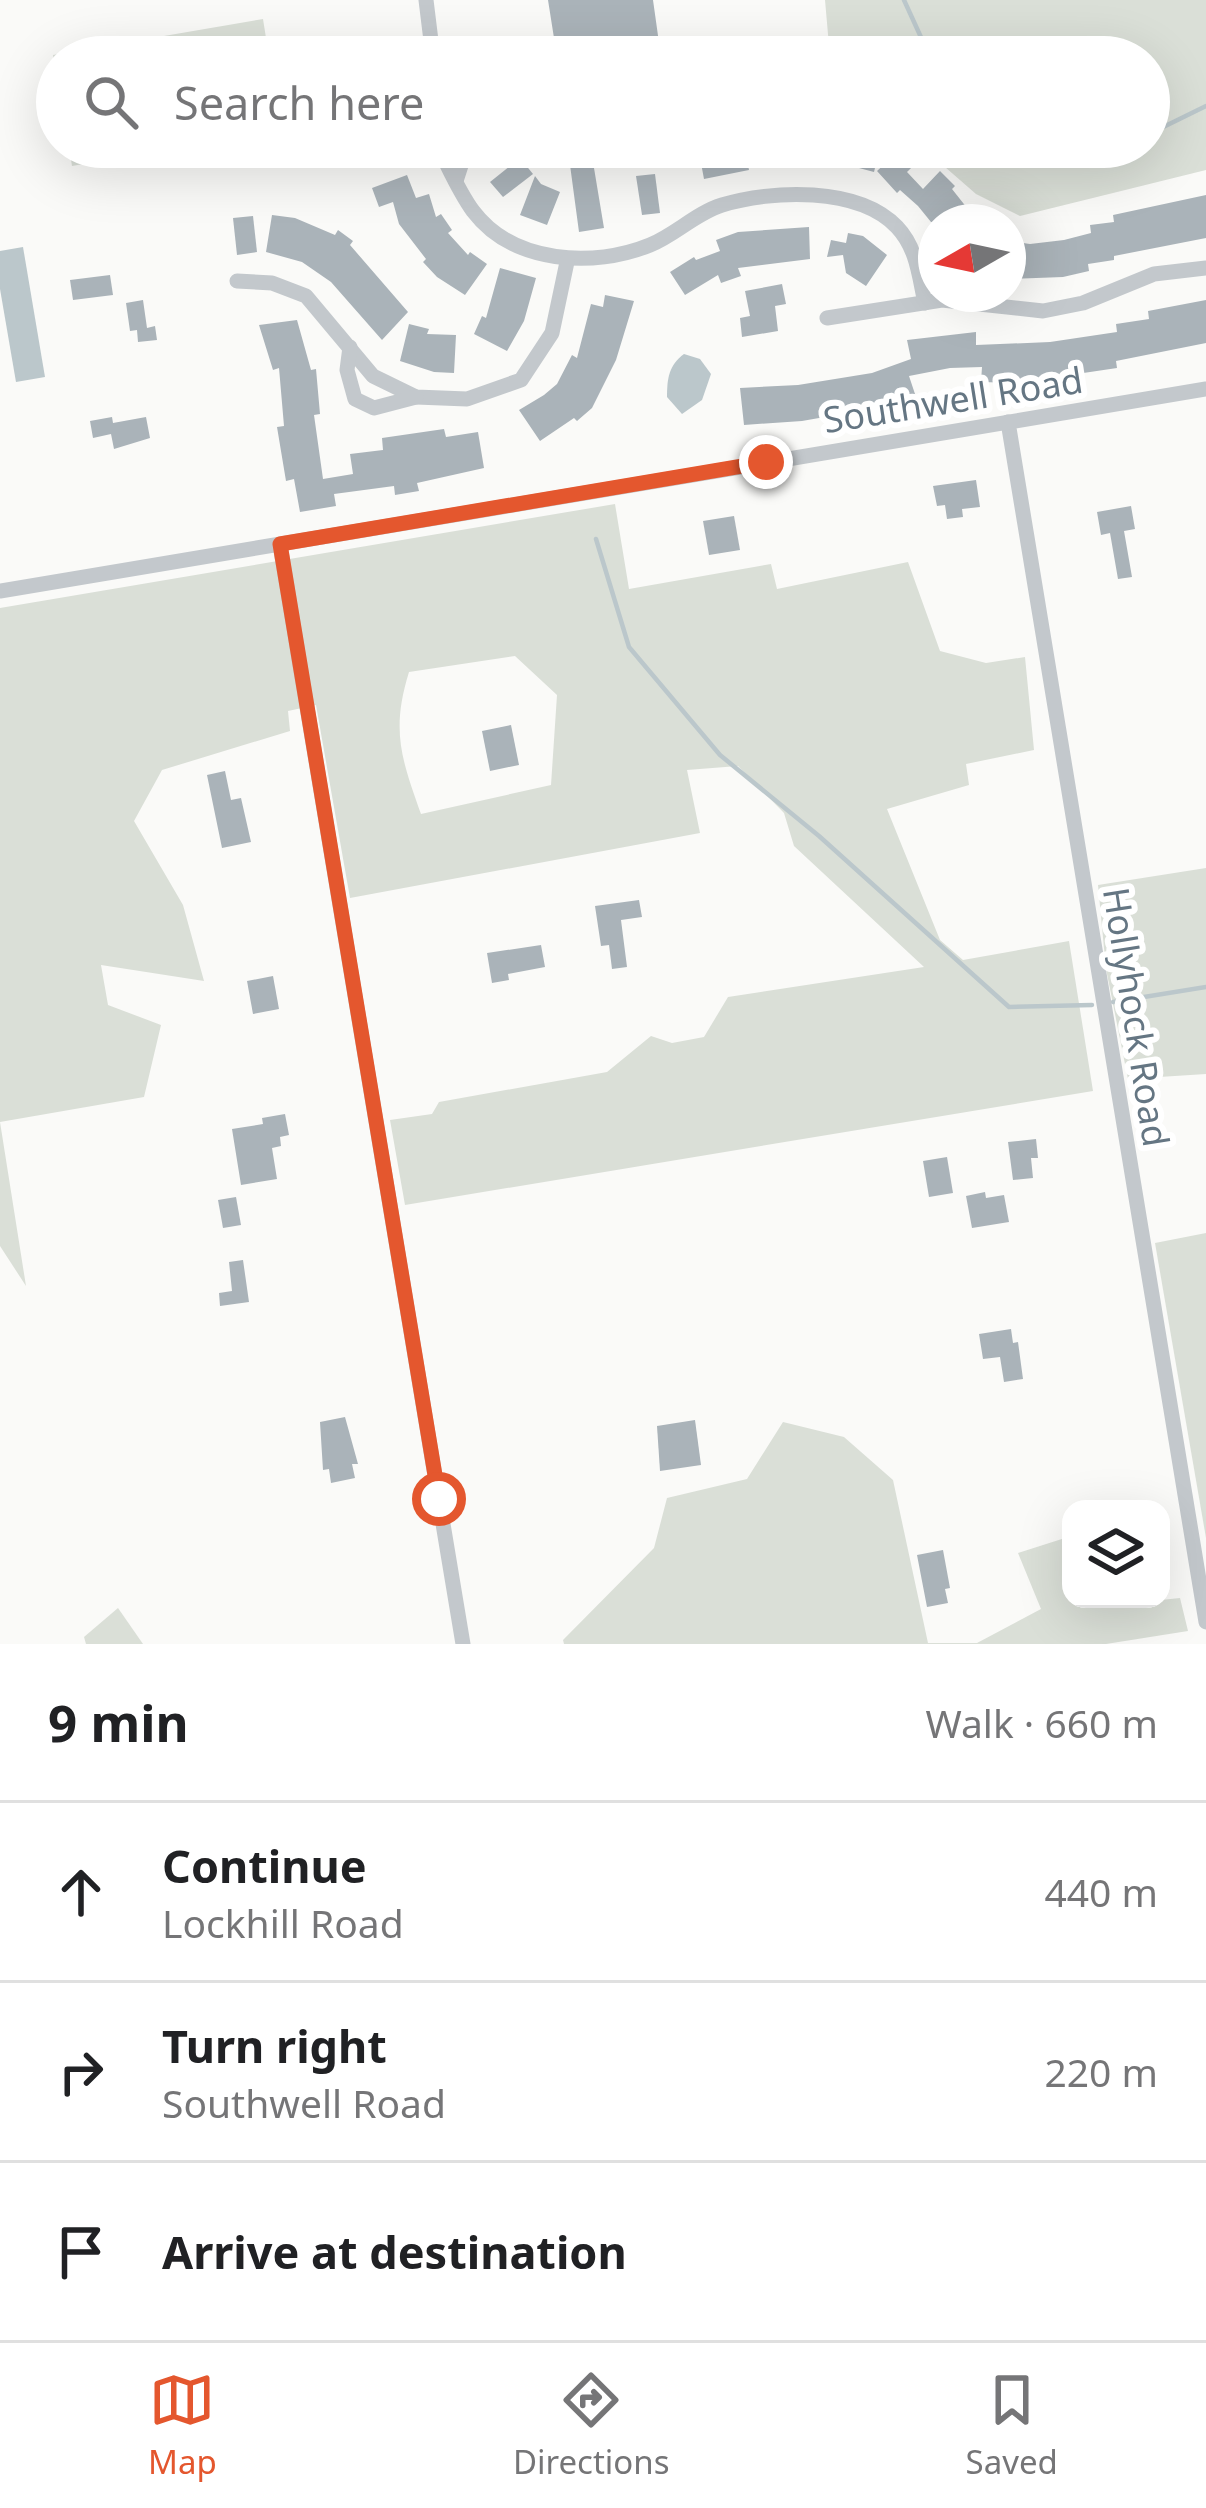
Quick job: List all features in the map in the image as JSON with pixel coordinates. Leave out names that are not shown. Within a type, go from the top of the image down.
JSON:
[{"type":"street","points":[[426,0],[432,36]]},
{"type":"street","points":[[449,168],[474,213],[496,233],[567,262],[648,246],[719,205],[769,196],[826,194],[856,203],[895,224],[915,255],[918,269]]},
{"type":"street","points":[[456,181],[460,168]]},
{"type":"street","points":[[350,347],[347,370],[355,399],[374,408],[416,397],[467,399],[521,380],[552,333],[567,262]]},
{"type":"street","points":[[1026,308],[1083,303],[1154,274],[1206,268]]},
{"type":"street","points":[[237,281],[272,283],[306,296],[374,376],[416,397]]},
{"type":"street","points":[[826,318],[918,304]]},
{"type":"street","name":"Southwell Road","points":[[0,592],[1206,388]]},
{"type":"street","name":"Hollyhock Road","points":[[1008,422],[1206,1622]]},
{"type":"street","points":[[280,544],[463,1644]]},
{"type":"shaded area","points":[[825,0],[1206,0],[1206,170],[1026,215],[1026,204],[996,204],[946,168],[1170,168],[1170,36],[828,36]]},
{"type":"shaded area","points":[[263,19],[266,36],[164,36]]},
{"type":"shaded area","points":[[23,247],[45,377],[16,382],[0,289],[0,251]]},
{"type":"shaded area","points":[[684,354],[700,359],[711,374],[702,400],[682,414],[667,397],[667,390],[672,367]]},
{"type":"shaded area","points":[[615,504],[629,589],[771,564],[777,589],[908,562],[940,651],[986,663],[1025,657],[1034,750],[966,764],[969,785],[887,809],[940,940],[963,960],[1069,941],[1093,1091],[405,1205],[390,1120],[432,1114],[439,1102],[607,1072],[651,1036],[672,1043],[704,1037],[728,997],[924,967],[794,846],[784,813],[738,766],[687,770],[700,833],[350,898],[316,705],[288,711],[290,731],[162,770],[134,821],[183,905],[204,981],[101,965],[108,1005],[161,1025],[144,1097],[0,1122],[0,608]],"holes":[[[515,656],[557,695],[551,785],[421,814],[401,744],[400,711],[409,672]]]},
{"type":"shaded area","points":[[1206,868],[1206,1074],[1128,1079],[1106,969],[1098,885]]},
{"type":"shaded area","points":[[0,1122],[26,1286],[0,1246]]},
{"type":"shaded area","points":[[1206,1233],[1206,1538],[1155,1243]]},
{"type":"shaded area","points":[[783,1422],[844,1437],[893,1480],[928,1643],[977,1643],[1041,1609],[1018,1553],[1062,1539],[1062,1608],[1170,1608],[1170,1599],[1180,1598],[1188,1631],[1106,1644],[564,1644],[654,1548],[667,1498],[747,1479]]},
{"type":"shaded area","points":[[118,1608],[143,1644],[86,1644],[84,1637]]},
{"type":"building","points":[[548,0],[653,0],[658,36],[554,36]]},
{"type":"building","points":[[508,168],[528,168],[533,174],[503,197],[490,182]]},
{"type":"building","points":[[570,168],[594,168],[604,228],[579,232]]},
{"type":"building","points":[[702,168],[749,168],[749,170],[704,179]]},
{"type":"building","points":[[880,168],[911,168],[907,172],[923,189],[940,171],[964,204],[918,206],[900,190],[897,193],[877,171]]},
{"type":"building","points":[[655,174],[660,213],[642,215],[636,176]]},
{"type":"building","points":[[407,175],[416,198],[429,194],[436,217],[441,214],[452,230],[448,233],[468,255],[487,264],[465,295],[423,262],[426,259],[399,224],[393,202],[379,207],[372,188]]},
{"type":"building","points":[[535,176],[560,192],[547,225],[520,215]]},
{"type":"building","points":[[1206,195],[1206,238],[1114,256],[1114,260],[1088,264],[1089,271],[1063,277],[1026,278],[1026,243],[1091,233],[1090,225],[1114,222],[1113,215]]},
{"type":"building","points":[[272,215],[295,218],[335,235],[338,230],[353,241],[350,245],[408,312],[382,340],[331,282],[302,262],[266,252]]},
{"type":"building","points":[[253,216],[257,252],[237,255],[233,218]]},
{"type":"building","points":[[809,227],[810,259],[738,268],[741,276],[721,283],[718,275],[685,295],[670,272],[694,257],[720,251],[716,240],[738,232]]},
{"type":"building","points":[[848,233],[863,236],[887,255],[866,286],[846,273],[843,255],[827,257],[831,240],[846,243]]},
{"type":"building","points":[[500,268],[536,278],[524,321],[507,351],[474,334],[482,316],[486,318]]},
{"type":"building","points":[[110,275],[113,295],[73,300],[70,280]]},
{"type":"building","points":[[782,284],[786,304],[775,306],[778,331],[742,337],[740,318],[750,316],[745,291]]},
{"type":"building","points":[[605,295],[634,301],[616,360],[592,408],[540,441],[519,410],[557,384],[572,355],[577,358],[591,304],[603,307]]},
{"type":"building","points":[[143,300],[147,328],[155,326],[157,340],[138,342],[137,330],[130,331],[126,303]]},
{"type":"building","points":[[1206,300],[1206,343],[1116,361],[1117,368],[1016,383],[981,382],[982,367],[950,368],[909,376],[916,397],[893,405],[802,421],[744,425],[740,388],[872,373],[911,359],[907,340],[976,332],[976,345],[1050,342],[1117,332],[1116,324],[1149,319],[1148,311]]},
{"type":"building","points":[[297,320],[311,370],[316,369],[320,414],[314,415],[323,479],[353,474],[350,454],[383,450],[382,438],[444,429],[446,437],[478,432],[484,468],[417,483],[419,491],[395,495],[394,486],[334,494],[336,506],[300,512],[294,479],[286,481],[277,427],[284,426],[279,368],[273,370],[259,325]]},
{"type":"building","points":[[409,324],[429,329],[427,334],[456,335],[454,373],[400,361]]},
{"type":"building","points":[[112,417],[113,423],[146,417],[150,438],[114,449],[111,434],[93,438],[90,421]]},
{"type":"building","points":[[976,480],[980,507],[962,509],[963,517],[947,519],[945,505],[937,506],[933,486]]},
{"type":"building","points":[[1131,506],[1135,529],[1124,531],[1132,577],[1118,579],[1110,533],[1101,535],[1097,512]]},
{"type":"building","points":[[734,516],[740,550],[709,555],[703,521]]},
{"type":"building","points":[[511,725],[519,765],[490,771],[482,731]]},
{"type":"building","points":[[225,771],[231,800],[241,798],[251,842],[222,848],[207,775]]},
{"type":"building","points":[[639,900],[642,917],[621,920],[627,967],[612,969],[609,945],[601,946],[595,906]]},
{"type":"building","points":[[541,945],[545,967],[508,974],[509,980],[492,983],[487,953]]},
{"type":"building","points":[[273,976],[279,1009],[253,1014],[247,981]]},
{"type":"building","points":[[285,1114],[289,1135],[280,1137],[281,1146],[272,1148],[277,1179],[241,1185],[232,1129],[263,1124],[262,1118]]},
{"type":"building","points":[[1036,1139],[1033,1178],[1013,1180],[1008,1142]]},
{"type":"building","points":[[947,1157],[953,1193],[929,1197],[923,1161]]},
{"type":"building","points":[[985,1192],[986,1198],[1004,1195],[1009,1222],[972,1228],[966,1196]]},
{"type":"building","points":[[236,1197],[241,1225],[223,1228],[218,1200]]},
{"type":"building","points":[[243,1260],[249,1302],[220,1306],[219,1293],[232,1291],[229,1262]]},
{"type":"building","points":[[1011,1329],[1013,1343],[1018,1342],[1023,1379],[1004,1382],[1000,1357],[983,1359],[979,1334]]},
{"type":"building","points":[[345,1417],[358,1464],[352,1464],[355,1478],[331,1483],[329,1469],[323,1470],[320,1422]]},
{"type":"building","points":[[695,1420],[701,1465],[660,1471],[657,1426]]},
{"type":"building","points":[[943,1550],[948,1603],[927,1607],[917,1555]]},
{"type":"waterway","points":[[904,0],[920,36]]},
{"type":"waterway","points":[[1170,124],[1206,106]]},
{"type":"waterway","points":[[596,539],[629,647],[720,755],[819,836],[1009,1007],[1092,1005]]},
{"type":"waterway","points":[[1113,1002],[1206,987]]},
{"type":"route","points":[[439,1499],[280,544],[766,462]]}]
